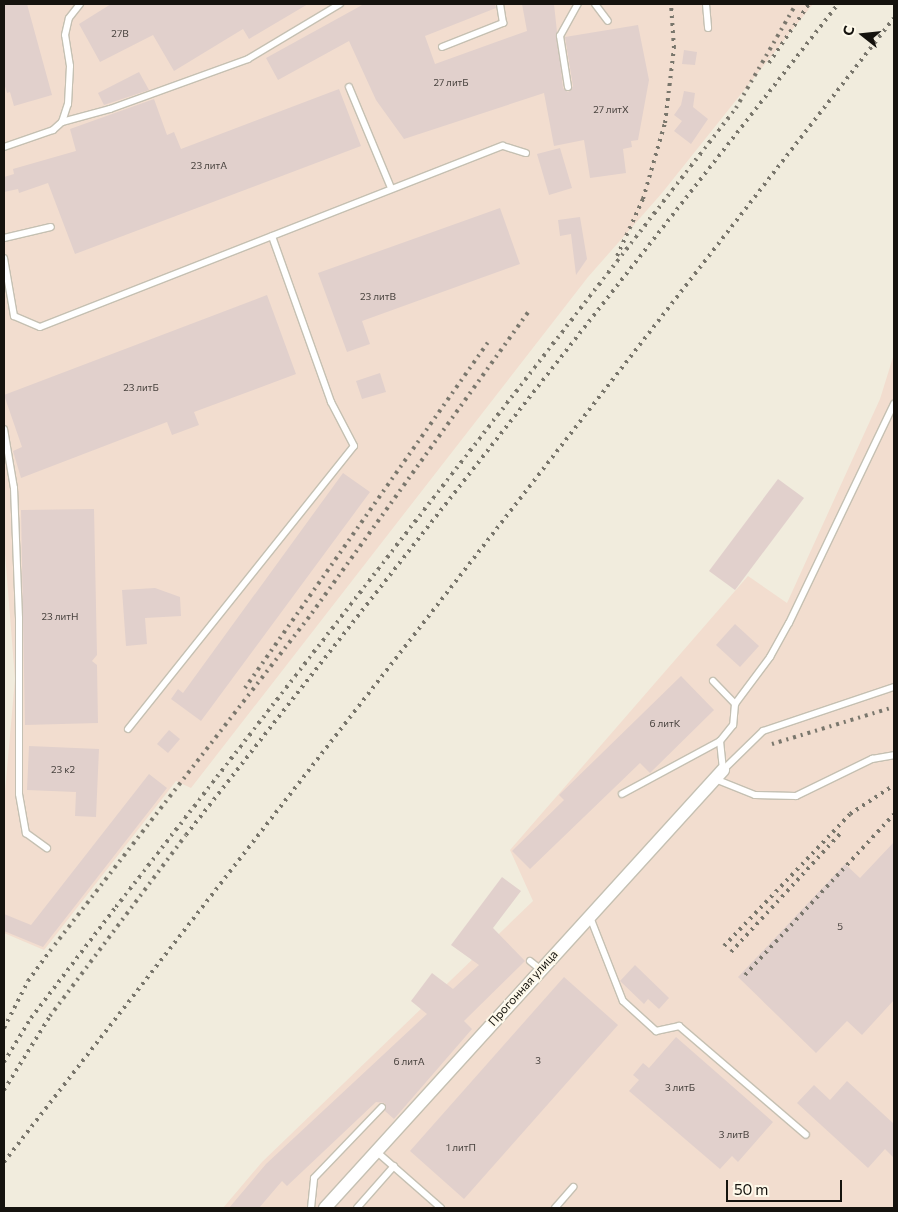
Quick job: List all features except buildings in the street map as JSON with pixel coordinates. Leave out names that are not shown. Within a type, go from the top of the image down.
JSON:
[{"type":"street","name":"Прогонная улица","points":[[325,1208],[377,1152],[535,965],[575,925],[590,916],[719,774]]},
{"type":"lane","points":[[62,122],[68,104],[70,66],[65,35],[69,18],[80,4]]},
{"type":"lane","points":[[4,147],[53,130],[62,122],[110,109],[248,59],[340,4]]},
{"type":"lane","points":[[442,47],[503,23],[500,4]]},
{"type":"lane","points":[[568,87],[560,36],[578,4]]},
{"type":"lane","points":[[595,4],[608,21]]},
{"type":"lane","points":[[706,4],[708,28]]},
{"type":"lane","points":[[349,87],[391,188]]},
{"type":"lane","points":[[4,258],[14,316],[40,327],[391,188],[503,146],[526,152]]},
{"type":"lane","points":[[4,238],[51,227]]},
{"type":"lane","points":[[128,729],[354,446],[331,402],[272,236]]},
{"type":"lane","points":[[622,794],[720,741],[733,725],[735,704],[770,657],[789,623],[894,404]]},
{"type":"lane","points":[[4,429],[14,488],[19,609],[19,794],[26,833],[47,848]]},
{"type":"lane","points":[[712,681],[735,704]]},
{"type":"lane","points":[[719,774],[763,731],[894,687]]},
{"type":"lane","points":[[719,774],[720,741]]},
{"type":"lane","points":[[719,774],[755,795],[796,796],[872,758],[894,755]]},
{"type":"lane","points":[[590,916],[624,1001],[656,1031],[679,1026],[806,1136]]},
{"type":"lane","points":[[312,1208],[314,1178],[382,1107]]},
{"type":"lane","points":[[377,1152],[441,1208]]},
{"type":"lane","points":[[357,1208],[394,1166]]},
{"type":"lane","points":[[555,1208],[573,1187]]},
{"type":"shaded area","points":[[4,4],[813,4],[662,193],[588,277],[191,788],[176,781],[44,950],[4,933],[4,803],[15,679],[4,541]]},
{"type":"shaded area","points":[[894,354],[894,1208],[223,1208],[262,1162],[533,901],[510,850],[748,576],[787,603],[880,399]]},
{"type":"railway","points":[[617,256],[643,199],[665,123],[674,48],[671,4]]},
{"type":"railway","points":[[4,1062],[31,1018],[116,907],[736,108],[796,4]]},
{"type":"railway","points":[[769,63],[809,4]]},
{"type":"railway","points":[[4,1090],[50,1016],[186,835],[838,4]]},
{"type":"railway","points":[[4,1162],[894,18]]},
{"type":"railway","points":[[4,1028],[28,981],[312,613],[528,312]]},
{"type":"railway","points":[[245,688],[489,341]]},
{"type":"railway","points":[[772,744],[894,707]]},
{"type":"railway","points":[[724,946],[850,814],[894,785]]},
{"type":"railway","points":[[745,975],[894,814]]},
{"type":"railway","points":[[731,952],[841,833]]}]
